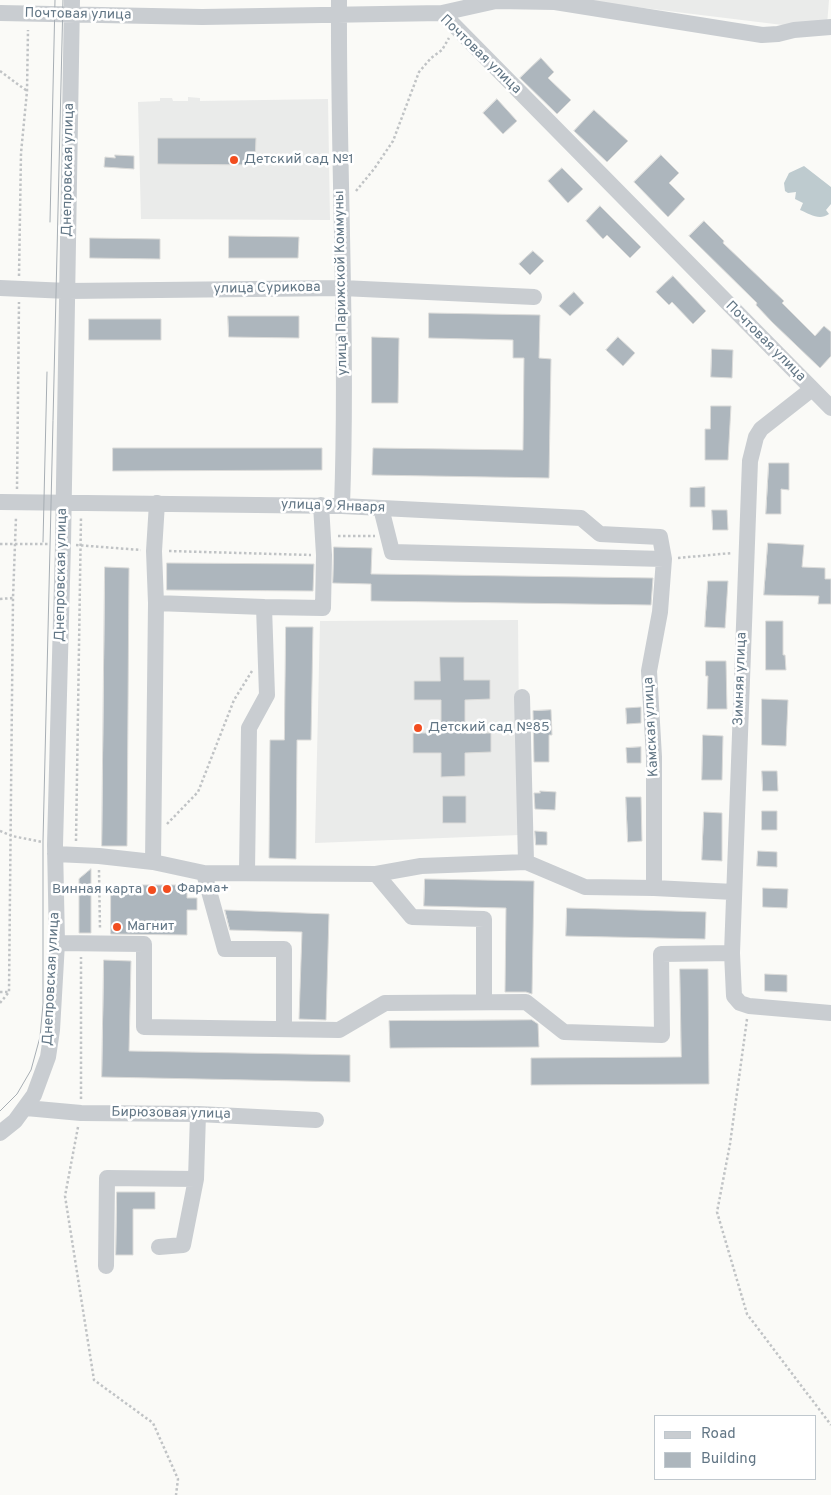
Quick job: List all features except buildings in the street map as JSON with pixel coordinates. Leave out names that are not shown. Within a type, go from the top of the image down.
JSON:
[{"type":"street","points":[[442,13],[483,2],[514,0],[555,2],[762,35],[831,27]]},
{"type":"street","name":"Почтовая улица","points":[[0,14],[72,8],[202,17],[339,7],[442,13],[831,408]]},
{"type":"street","name":"улица Парижской Коммуны","points":[[339,7],[345,419],[342,506]]},
{"type":"street","name":"Днепровская улица","points":[[0,1133],[15,1121],[26,1108],[40,1083],[48,1057],[52,1030],[57,943],[55,849],[64,502],[72,8]]},
{"type":"street","name":"улица Сурикова","points":[[0,288],[68,291],[342,288],[534,297]]},
{"type":"street","name":"Зимняя улица","points":[[749,1006],[740,1003],[734,996],[732,953],[745,551],[750,461],[756,437],[761,429],[812,389]]},
{"type":"street","name":"улица 9 Января","points":[[0,502],[321,505],[581,518],[600,534],[660,537]]},
{"type":"street","points":[[152,862],[156,603],[154,551],[157,503]]},
{"type":"street","points":[[156,603],[323,608],[324,536],[321,505]]},
{"type":"street","points":[[381,508],[392,552],[664,559]]},
{"type":"street","name":"Камская улица","points":[[654,888],[654,758],[649,671],[660,612],[664,559],[660,537]]},
{"type":"street","points":[[248,872],[249,728],[267,695],[264,607]]},
{"type":"street","points":[[522,697],[526,862]]},
{"type":"street","points":[[55,849],[76,854],[152,862],[204,873],[376,874],[421,866],[526,862],[585,887],[734,892]]},
{"type":"street","points":[[204,873],[224,949],[284,948],[284,1029]]},
{"type":"street","points":[[376,874],[412,916],[484,919],[484,1002]]},
{"type":"street","points":[[57,943],[144,944],[144,1027],[339,1030],[385,1003],[526,1002],[564,1032],[662,1034],[661,954],[732,953]]},
{"type":"street","points":[[749,1006],[831,1013]]},
{"type":"street","name":"Бирюзовая улица","points":[[26,1108],[81,1113],[198,1114],[316,1120]]},
{"type":"street","points":[[160,1247],[183,1245],[196,1179],[198,1114]]},
{"type":"street","points":[[106,1266],[107,1178],[196,1179]]},
{"type":"path","points":[[356,192],[384,156],[393,141],[420,72],[431,58],[442,50],[455,28]]},
{"type":"path","points":[[0,1003],[9,992],[13,598],[17,502],[21,153],[27,91],[28,30]]},
{"type":"path","points":[[0,71],[27,91]]},
{"type":"path","points":[[76,854],[82,545],[81,503]]},
{"type":"path","points":[[324,536],[387,536]]},
{"type":"path","points":[[664,559],[745,551]]},
{"type":"path","points":[[0,599],[13,598]]},
{"type":"path","points":[[163,828],[198,792],[234,700],[266,649]]},
{"type":"path","points":[[0,831],[55,849]]},
{"type":"path","points":[[99,856],[100,944]]},
{"type":"path","points":[[81,944],[81,1113],[65,1196],[94,1380],[153,1423],[178,1479],[176,1495]]},
{"type":"path","points":[[0,992],[9,992]]},
{"type":"path","points":[[749,1006],[730,1144],[717,1212],[747,1314],[831,1425]]},
{"type":"shaded area","points":[[578,0],[829,0],[827,25],[791,26]]},
{"type":"shaded area","name":"Детский сад №1","points":[[188,97],[200,98],[200,101],[328,99],[330,220],[141,219],[138,102],[160,101],[160,98],[172,98],[173,101],[188,101]]},
{"type":"shaded area","points":[[804,166],[831,187],[831,204],[826,210],[829,214],[825,216],[814,216],[800,210],[803,203],[795,199],[796,192],[788,193],[785,191],[784,183],[789,173]]},
{"type":"shaded area","name":"Детский сад №85","points":[[518,620],[520,835],[315,843],[320,621]]},
{"type":"tram line","points":[[50,222],[55,0]]},
{"type":"tram line","points":[[0,1111],[17,1094],[31,1070],[40,1037],[43,1004],[43,841],[63,0]]},
{"type":"tram line","points":[[43,542],[47,372]]},
{"type":"place","name":"Детский сад №1","points":[[234,160]]},
{"type":"place","name":"Детский сад №85","points":[[418,728]]},
{"type":"place","name":"Фарма+","points":[[167,889]]},
{"type":"place","name":"Винная карта","points":[[152,890]]},
{"type":"place","name":"Магнит","points":[[117,927]]}]
